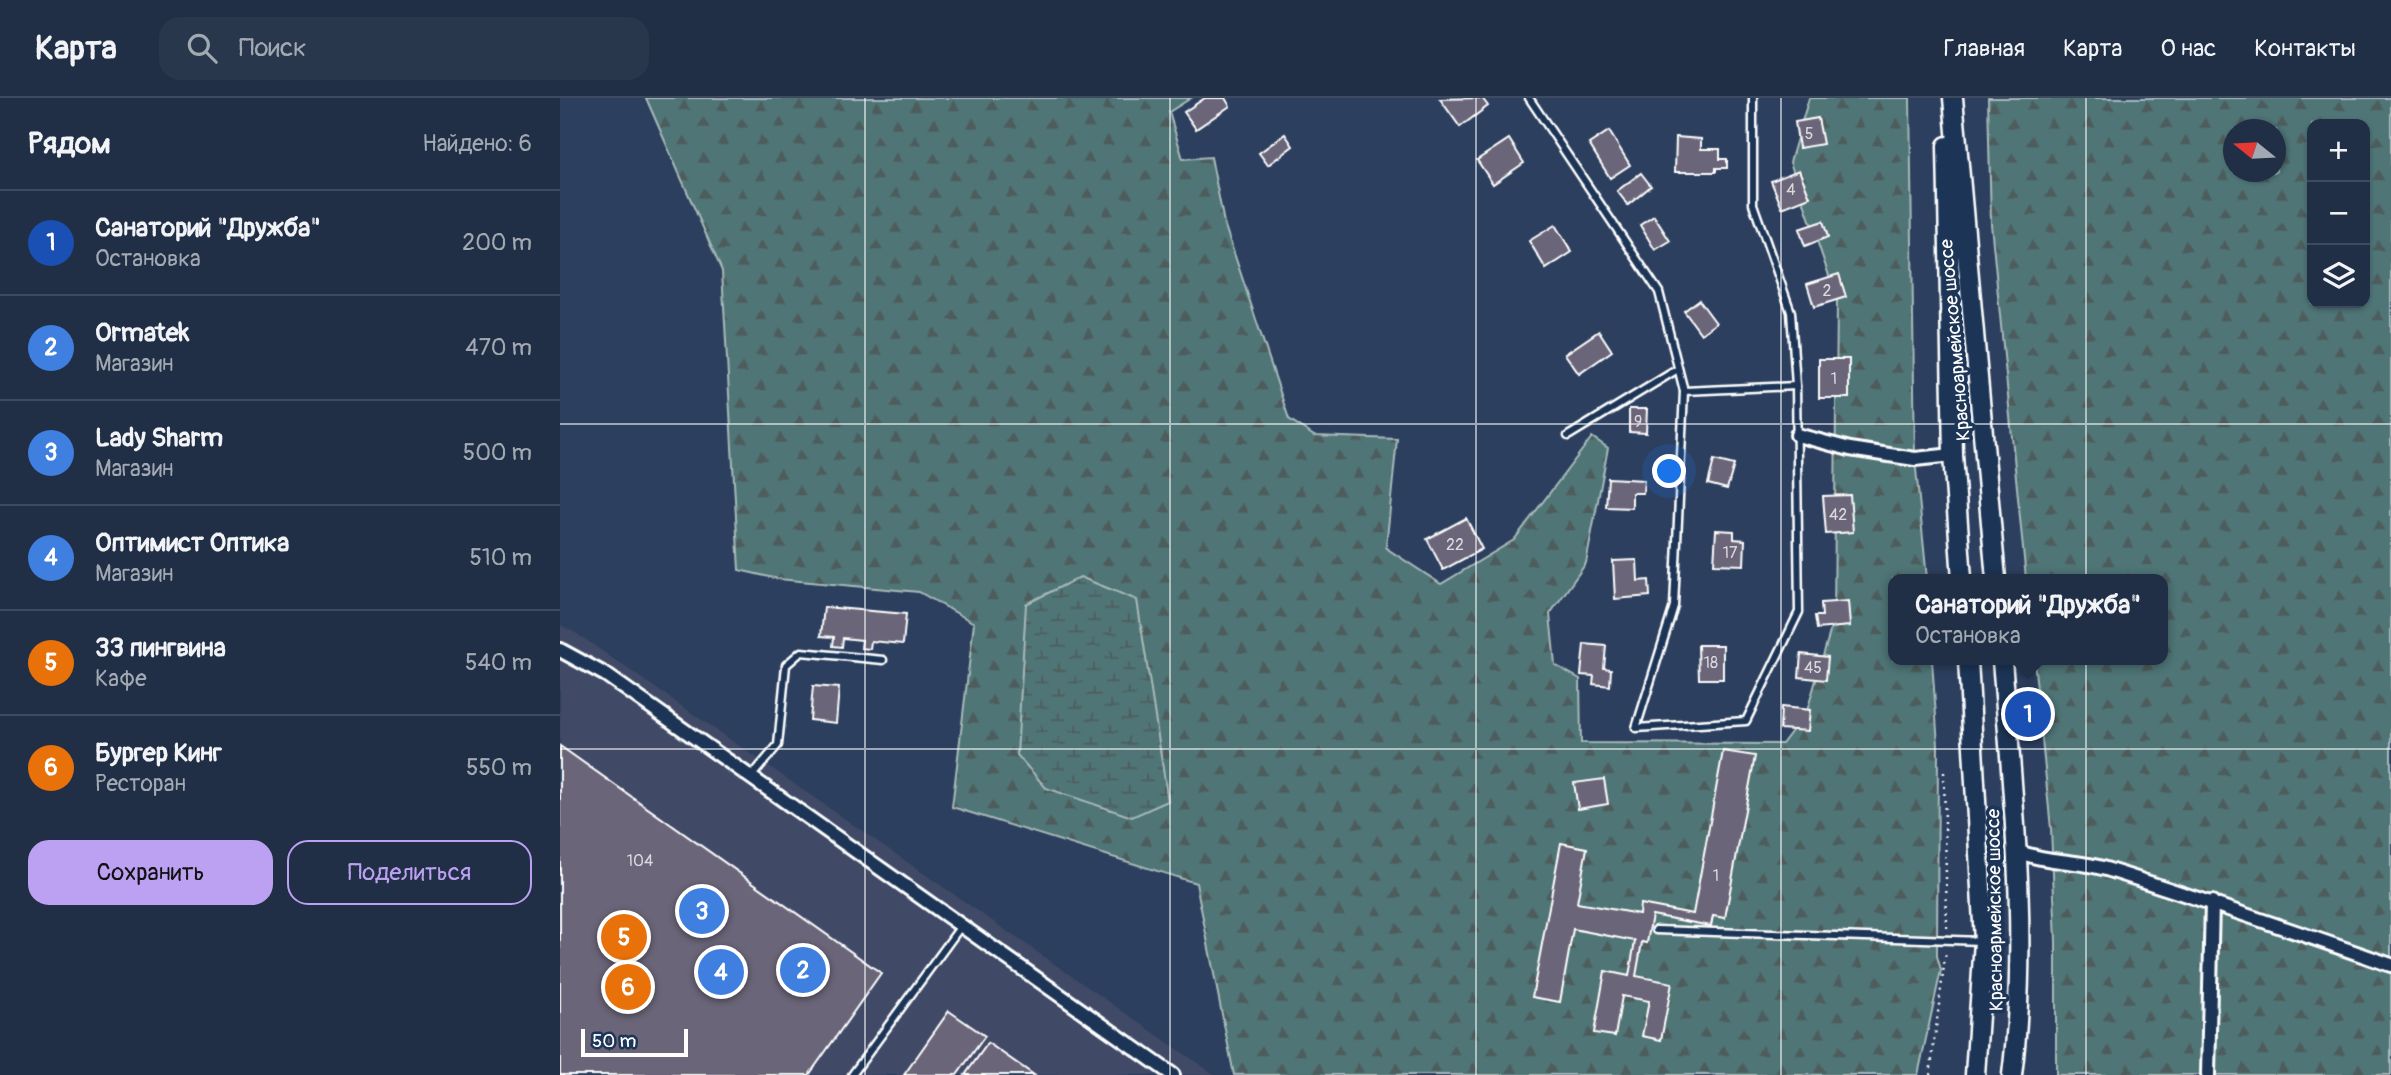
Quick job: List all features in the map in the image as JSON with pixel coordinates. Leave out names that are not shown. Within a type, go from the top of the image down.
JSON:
[{"type":"main road","name":"Красноармейское шоссе","points":[[1946,98],[1953,455],[1962,574]]},
{"type":"main road","name":"Красноармейское шоссе","points":[[1953,98],[1996,574]]},
{"type":"main road","name":"Красноармейское шоссе","points":[[1968,665],[1983,941],[1979,1034],[1972,1075]]},
{"type":"main road","name":"Красноармейское шоссе","points":[[2002,665],[2017,851],[2017,1021],[2012,1075]]},
{"type":"main road","points":[[2017,1021],[2020,1075]]},
{"type":"street","points":[[1797,435],[1850,449],[1915,459],[1953,455]]},
{"type":"street","points":[[560,650],[606,675],[1173,1075]]},
{"type":"street","points":[[2017,851],[2039,860],[2084,863],[2212,902],[2391,965]]},
{"type":"street","points":[[2208,1075],[2212,902]]},
{"type":"lane","points":[[1529,98],[1659,292],[1684,391],[1674,606],[1636,728],[1746,721],[1799,612],[1796,386],[1791,312],[1753,204],[1753,98]]},
{"type":"lane","points":[[1568,436],[1678,369]]},
{"type":"lane","points":[[1684,391],[1796,386]]},
{"type":"lane","points":[[751,777],[778,745],[786,665],[801,652],[883,660]]},
{"type":"lane","points":[[852,1075],[961,926]]},
{"type":"lane","points":[[1656,930],[1983,941]]},
{"type":"path","points":[[1930,1075],[1947,940],[1944,772]]},
{"type":"shaded area","points":[[560,625],[576,633],[1215,1075],[560,1075]]},
{"type":"green space","points":[[646,98],[1191,98],[1169,112],[1183,159],[1211,157],[1224,223],[1289,419],[1314,436],[1397,439],[1386,548],[1441,584],[1514,540],[1592,437],[1608,448],[1586,563],[1550,614],[1555,665],[1580,679],[1581,743],[1782,744],[1807,711],[1834,618],[1837,299],[1790,162],[1809,98],[1910,98],[1915,459],[1926,574],[1888,574],[1888,665],[1932,665],[1938,745],[1937,956],[1941,970],[1918,1075],[1234,1075],[1196,883],[952,807],[974,623],[919,592],[778,579],[739,570],[722,271]]},
{"type":"green space","points":[[1988,98],[2391,98],[2391,1075],[2056,1075],[2056,941],[2051,829],[2035,665],[2168,665],[2168,574],[2026,574],[1991,224]]},
{"type":"green space","points":[[1080,577],[1137,600],[1168,801],[1132,817],[1046,788],[1017,755],[1026,604]]},
{"type":"building","points":[[1205,98],[1225,98],[1230,106],[1196,129],[1184,112]]},
{"type":"building","points":[[1482,98],[1488,106],[1460,127],[1440,99]]},
{"type":"building","points":[[1818,118],[1823,144],[1799,148],[1795,122]]},
{"type":"building","points":[[1609,131],[1630,165],[1610,178],[1589,144]]},
{"type":"building","points":[[1285,134],[1293,146],[1268,165],[1259,153]]},
{"type":"building","points":[[1676,137],[1701,139],[1701,149],[1720,149],[1720,159],[1727,159],[1727,168],[1716,168],[1716,172],[1675,172]]},
{"type":"building","points":[[1509,139],[1524,163],[1493,184],[1477,160]]},
{"type":"building","points":[[1799,170],[1810,197],[1782,208],[1771,181]]},
{"type":"building","points":[[1641,173],[1651,186],[1628,205],[1617,191]]},
{"type":"building","points":[[1654,216],[1670,241],[1655,250],[1640,225]]},
{"type":"building","points":[[1823,221],[1828,237],[1805,246],[1799,229]]},
{"type":"building","points":[[1555,225],[1572,252],[1546,269],[1529,241]]},
{"type":"building","points":[[1839,274],[1846,297],[1814,307],[1807,284]]},
{"type":"building","points":[[1699,300],[1716,323],[1701,334],[1684,311]]},
{"type":"building","points":[[1599,331],[1612,351],[1579,374],[1565,354]]},
{"type":"building","points":[[1819,359],[1849,359],[1849,398],[1819,398]]},
{"type":"building","points":[[1629,409],[1647,409],[1646,433],[1629,432]]},
{"type":"building","points":[[1714,460],[1734,465],[1727,489],[1708,484]]},
{"type":"building","points":[[1608,478],[1644,480],[1643,493],[1632,493],[1632,508],[1606,507]]},
{"type":"building","points":[[1850,495],[1853,532],[1826,534],[1823,496]]},
{"type":"building","points":[[1466,518],[1482,549],[1443,570],[1427,539]]},
{"type":"building","points":[[1716,530],[1734,531],[1734,539],[1745,540],[1744,565],[1714,564]]},
{"type":"building","points":[[1637,560],[1638,581],[1649,580],[1650,596],[1615,599],[1613,561]]},
{"type":"building","points":[[1848,601],[1850,626],[1817,629],[1815,616],[1822,616],[1821,603]]},
{"type":"building","points":[[824,607],[906,614],[903,644],[871,641],[870,649],[861,648],[862,640],[843,638],[842,647],[833,646],[834,637],[821,636]]},
{"type":"building","points":[[1584,644],[1606,646],[1604,668],[1611,669],[1610,686],[1593,684],[1594,676],[1581,675]]},
{"type":"building","points":[[1698,645],[1723,645],[1723,679],[1699,679]]},
{"type":"building","points":[[1801,654],[1828,657],[1826,680],[1799,677]]},
{"type":"building","points":[[813,686],[839,688],[836,723],[810,720]]},
{"type":"building","points":[[1781,707],[1810,710],[1808,731],[1780,729]]},
{"type":"building","points":[[560,746],[881,973],[809,1075],[560,1075]]},
{"type":"building","points":[[1723,751],[1755,756],[1725,918],[1713,916],[1711,926],[1652,915],[1647,943],[1642,942],[1636,976],[1672,983],[1661,1040],[1642,1036],[1649,1001],[1622,996],[1615,1036],[1594,1033],[1605,971],[1629,976],[1635,941],[1573,929],[1560,1002],[1532,997],[1561,843],[1587,848],[1577,903],[1639,914],[1640,904],[1693,914]]},
{"type":"building","points":[[1604,779],[1608,804],[1578,809],[1574,783]]},
{"type":"building","points":[[949,1011],[985,1036],[957,1075],[904,1075]]},
{"type":"building","points":[[988,1043],[1034,1075],[965,1075]]},
{"type":"place","name":"Санаторий \"Дружба\"","points":[[2028,714]]},
{"type":"place","name":"Lady Sharm","points":[[702,911]]},
{"type":"place","name":"33 пингвина","points":[[624,937]]},
{"type":"place","name":"Ormatek","points":[[803,970]]},
{"type":"place","name":"Оптимист Оптика","points":[[721,972]]},
{"type":"place","name":"Бургер Кинг","points":[[628,987]]}]
